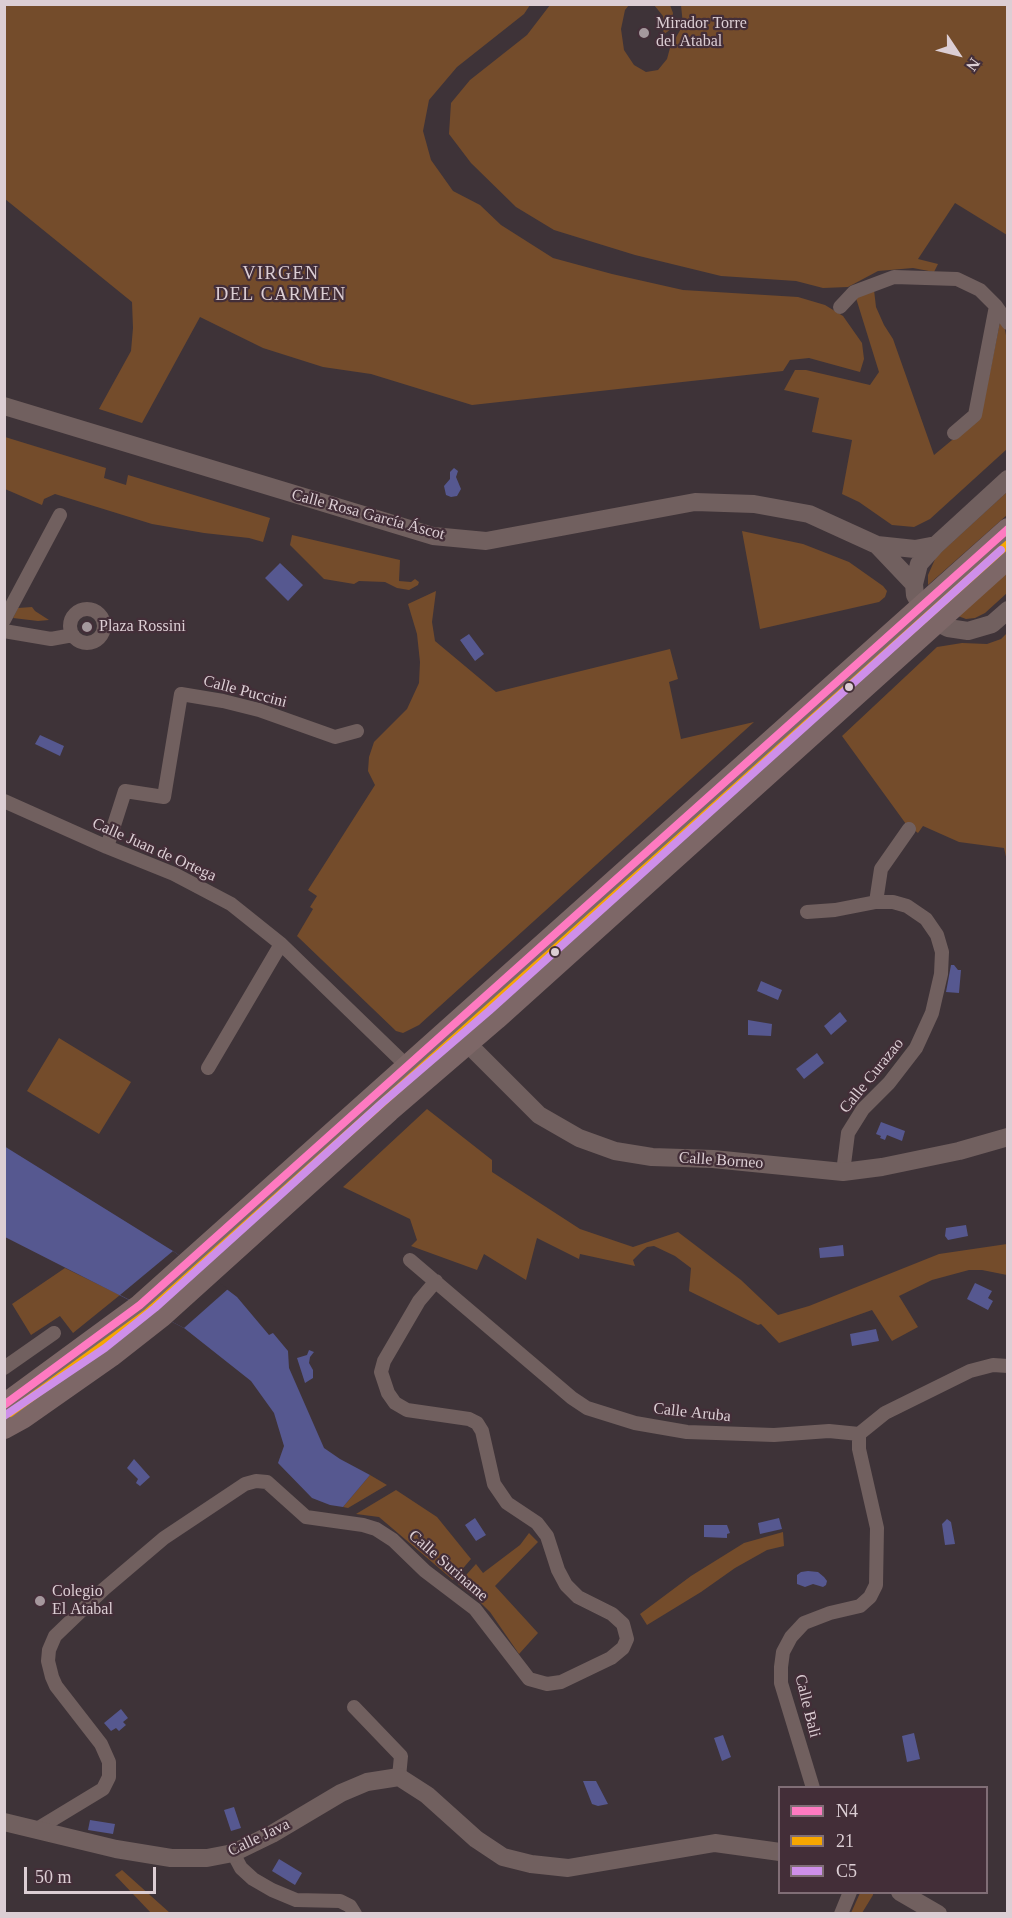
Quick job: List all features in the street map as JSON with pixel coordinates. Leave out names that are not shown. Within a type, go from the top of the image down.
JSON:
[{"type":"main road","points":[[4,1428],[24,1417],[111,1356],[162,1316],[389,1111],[468,1044],[928,614],[1008,530]]},
{"type":"main road","points":[[4,1405],[140,1305],[408,1067],[928,614],[1008,558]]},
{"type":"street","points":[[840,307],[854,292],[894,277],[957,279],[980,290],[996,306],[1008,323]]},
{"type":"street","points":[[954,433],[975,415],[996,306]]},
{"type":"street","name":"Calle Rosa García Áscot","points":[[4,406],[433,536],[486,541],[695,502],[754,504],[809,514],[877,544],[915,549],[936,545]]},
{"type":"street","points":[[1008,480],[936,545],[919,564],[914,584],[915,595],[928,614],[948,628],[968,631],[992,624],[1008,610]]},
{"type":"street","points":[[4,620],[60,515]]},
{"type":"street","name":"Calle Rosa García Áscot","points":[[877,544],[914,584]]},
{"type":"street","points":[[4,631],[51,639],[73,635]]},
{"type":"street","name":"Calle Puccini","points":[[107,848],[124,791],[164,797],[182,694],[222,700],[259,710],[335,737],[357,731]]},
{"type":"street","name":"Calle Juan de Ortega","points":[[4,801],[107,848],[174,874],[231,904],[280,944],[408,1067]]},
{"type":"street","points":[[876,902],[881,869],[909,829]]},
{"type":"street","name":"Calle Curazao","points":[[807,912],[835,910],[876,902],[893,902],[907,906],[926,919],[937,935],[942,952],[941,974],[932,1013],[916,1048],[889,1083],[863,1108],[848,1133],[843,1172]]},
{"type":"street","points":[[208,1068],[280,944]]},
{"type":"street","name":"Calle Borneo","points":[[468,1044],[539,1115],[579,1138],[615,1151],[652,1157],[713,1159],[843,1172],[882,1167],[959,1151],[1008,1137]]},
{"type":"street","name":"Calle Aruba","points":[[410,1260],[572,1398],[587,1408],[635,1423],[687,1432],[774,1435],[829,1431],[859,1434]]},
{"type":"street","name":"Calle Suriname","points":[[37,1829],[103,1789],[109,1778],[109,1762],[101,1744],[56,1686],[52,1677],[48,1661],[49,1650],[55,1636],[104,1589],[164,1538],[245,1484],[256,1481],[267,1482],[306,1517],[363,1525],[376,1529],[393,1540],[425,1571],[475,1610],[529,1678],[546,1684],[561,1682],[611,1658],[623,1648],[627,1639],[623,1624],[612,1614],[578,1597],[566,1585],[558,1570],[547,1536],[537,1523],[507,1503],[494,1484],[482,1431],[477,1423],[469,1419],[407,1410],[395,1403],[388,1394],[381,1372],[384,1361],[419,1301],[436,1281]]},
{"type":"street","points":[[4,1368],[54,1333]]},
{"type":"street","points":[[859,1434],[885,1413],[970,1371],[993,1365],[1008,1366]]},
{"type":"street","name":"Calle Bali","points":[[812,1786],[781,1683],[781,1667],[783,1652],[791,1637],[804,1623],[830,1613],[860,1606],[870,1598],[876,1584],[877,1528],[859,1449],[859,1434]]},
{"type":"street","points":[[354,1707],[401,1756],[399,1777],[427,1795],[476,1839],[503,1857],[531,1864],[568,1868],[716,1843],[778,1852]]},
{"type":"street","name":"Calle Java","points":[[4,1822],[89,1843],[171,1858],[207,1858],[233,1853],[272,1834],[340,1793],[368,1782],[399,1777]]},
{"type":"street","points":[[233,1853],[241,1868],[253,1879],[272,1890],[296,1900],[340,1901],[350,1906],[356,1914]]},
{"type":"street","points":[[841,1914],[850,1894]]},
{"type":"street","points":[[902,1894],[938,1914]]},
{"type":"shaded area","points":[[4,5],[530,5],[524,14],[457,67],[429,100],[423,131],[431,160],[453,191],[480,205],[501,225],[553,258],[683,290],[798,297],[825,305],[843,316],[862,343],[864,359],[860,372],[809,358],[790,360],[783,371],[472,405],[371,374],[323,367],[263,348],[200,317],[142,423],[99,409],[131,351],[132,302],[5,199]]},
{"type":"shaded area","points":[[550,5],[629,5],[625,10],[621,29],[624,50],[634,65],[646,72],[658,70],[667,59],[670,48],[683,25],[681,5],[1007,5],[1007,235],[955,203],[918,259],[938,264],[934,272],[913,268],[878,271],[848,287],[823,288],[796,281],[721,276],[635,255],[554,230],[516,207],[471,163],[449,134],[451,103],[470,80],[527,35]]},
{"type":"shaded area","points":[[654,5],[670,5],[673,13],[671,29],[663,35],[663,16]]},
{"type":"shaded area","points":[[874,290],[876,307],[893,339],[934,455],[981,416],[1000,322],[1004,324],[1007,341],[1007,449],[930,519],[914,527],[892,525],[859,502],[842,494],[852,440],[812,432],[819,398],[784,390],[795,370],[806,370],[870,385],[879,372],[856,298]]},
{"type":"shaded area","points":[[5,437],[106,468],[104,478],[126,485],[128,475],[270,518],[263,542],[152,524],[55,494],[44,499],[42,505],[5,489]]},
{"type":"shaded area","points":[[1007,492],[1007,515],[928,585],[928,575],[936,557]]},
{"type":"shaded area","points":[[742,531],[803,544],[849,562],[883,586],[887,591],[885,597],[879,602],[760,629]]},
{"type":"shaded area","points":[[292,535],[400,560],[399,581],[411,582],[415,579],[419,582],[418,585],[409,590],[397,588],[385,582],[359,581],[354,584],[324,579],[290,545]]},
{"type":"shaded area","points":[[1007,572],[1007,593],[985,613],[966,619],[958,616]]},
{"type":"shaded area","points":[[436,591],[432,622],[435,641],[496,692],[670,649],[678,679],[669,682],[681,739],[754,722],[419,1025],[403,1033],[396,1031],[297,936],[313,909],[310,907],[317,896],[308,890],[375,785],[368,771],[369,757],[374,742],[407,709],[419,683],[420,662],[417,634],[408,604]]},
{"type":"shaded area","points":[[32,607],[49,620],[13,618],[18,608]]},
{"type":"shaded area","points":[[1007,633],[1007,861],[1004,848],[959,842],[923,826],[918,833],[906,824],[842,736],[937,647],[962,643],[987,644],[1001,639]]},
{"type":"shaded area","points":[[59,1038],[131,1082],[99,1134],[27,1091]]},
{"type":"shaded area","points":[[427,1109],[492,1160],[492,1172],[580,1229],[633,1247],[678,1232],[741,1280],[778,1315],[809,1306],[939,1254],[1007,1244],[1007,1275],[969,1270],[932,1280],[899,1296],[918,1327],[892,1341],[872,1310],[779,1343],[761,1324],[758,1325],[689,1291],[691,1268],[675,1256],[654,1246],[647,1247],[633,1260],[635,1266],[580,1254],[579,1259],[537,1238],[526,1280],[484,1254],[477,1270],[411,1246],[417,1240],[410,1219],[343,1187]]},
{"type":"shaded area","points":[[65,1268],[120,1295],[73,1333],[60,1316],[31,1335],[12,1304]]},
{"type":"shaded area","points":[[370,1475],[387,1485],[348,1508],[343,1507]]},
{"type":"shaded area","points":[[396,1490],[437,1517],[471,1559],[453,1580],[379,1517],[356,1514]]},
{"type":"shaded area","points":[[783,1532],[784,1546],[767,1550],[735,1568],[647,1625],[640,1614],[691,1576],[744,1543]]},
{"type":"shaded area","points":[[529,1533],[538,1542],[495,1586],[538,1633],[519,1654],[490,1612],[458,1584],[476,1564],[483,1573],[520,1545]]},
{"type":"shaded area","points":[[122,1870],[170,1913],[151,1913],[115,1875]]},
{"type":"shaded area","points":[[860,1894],[873,1894],[862,1913],[851,1913]]},
{"type":"water","points":[[454,468],[458,471],[456,477],[461,489],[457,496],[451,497],[446,495],[444,486],[450,479],[450,472]]},
{"type":"water","points":[[280,563],[303,585],[288,601],[265,578]]},
{"type":"water","points":[[469,634],[484,654],[475,661],[460,640]]},
{"type":"water","points":[[40,735],[64,746],[60,756],[35,744]]},
{"type":"water","points":[[951,965],[961,970],[959,993],[946,992]]},
{"type":"water","points":[[761,981],[782,990],[778,1000],[757,991]]},
{"type":"water","points":[[840,1012],[847,1021],[831,1035],[824,1026]]},
{"type":"water","points":[[748,1020],[772,1024],[771,1036],[748,1035]]},
{"type":"water","points":[[817,1053],[824,1063],[804,1079],[796,1069]]},
{"type":"water","points":[[881,1122],[905,1131],[902,1141],[887,1135],[885,1140],[880,1138],[881,1136],[876,1134]]},
{"type":"water","points":[[4,1146],[208,1275],[237,1297],[269,1335],[273,1333],[288,1351],[289,1368],[324,1448],[370,1475],[343,1507],[312,1498],[278,1463],[284,1446],[274,1413],[251,1381],[184,1328],[5,1237]]},
{"type":"water","points":[[966,1225],[968,1236],[948,1240],[945,1236],[946,1228]]},
{"type":"water","points":[[843,1245],[844,1256],[820,1258],[819,1248]]},
{"type":"water","points":[[975,1283],[992,1291],[988,1298],[993,1301],[988,1310],[967,1299]]},
{"type":"water","points":[[876,1329],[879,1341],[852,1346],[850,1334]]},
{"type":"water","points":[[309,1350],[314,1352],[309,1363],[313,1370],[313,1378],[305,1383],[297,1358],[307,1355]]},
{"type":"water","points":[[134,1459],[150,1477],[140,1486],[136,1483],[138,1479],[127,1468]]},
{"type":"water","points":[[475,1518],[486,1535],[476,1541],[465,1525]]},
{"type":"water","points":[[779,1518],[782,1529],[760,1534],[758,1523]]},
{"type":"water","points":[[947,1519],[951,1522],[955,1544],[945,1545],[942,1524]]},
{"type":"water","points":[[704,1525],[727,1525],[730,1533],[727,1534],[727,1538],[704,1537]]},
{"type":"water","points":[[808,1571],[818,1572],[827,1581],[826,1585],[823,1587],[813,1584],[805,1587],[797,1584],[797,1575]]},
{"type":"water","points":[[121,1709],[128,1718],[123,1722],[126,1725],[119,1731],[116,1728],[111,1731],[104,1723]]},
{"type":"water","points":[[914,1733],[920,1759],[907,1762],[902,1736]]},
{"type":"water","points":[[723,1735],[731,1757],[722,1761],[714,1738]]},
{"type":"water","points":[[583,1781],[596,1781],[608,1804],[598,1806],[592,1804]]},
{"type":"water","points":[[234,1807],[241,1828],[231,1831],[224,1810]]},
{"type":"water","points":[[90,1820],[115,1824],[113,1834],[88,1830]]},
{"type":"water","points":[[279,1859],[302,1873],[295,1885],[272,1871]]},
{"type":"pier","points":[[173,1251],[228,1289],[184,1328],[120,1295]]},
{"type":"transit line","name":"N4","points":[[4,1405],[140,1305],[1008,529]]},
{"type":"transit line","name":"21","points":[[10,1413],[147,1313],[1008,544]]},
{"type":"transit line","name":"C5","points":[[4,1416],[105,1348],[155,1308],[1001,550]]},
{"type":"place","name":"Mirador Torre del Atabal","points":[[644,33]]},
{"type":"place","name":"Plaza Rossini","points":[[87,627]]},
{"type":"place","name":"Colegio El Atabal","points":[[40,1601]]},
{"type":"district","name":"VIRGEN DEL CARMEN","points":[[281,284]]}]
